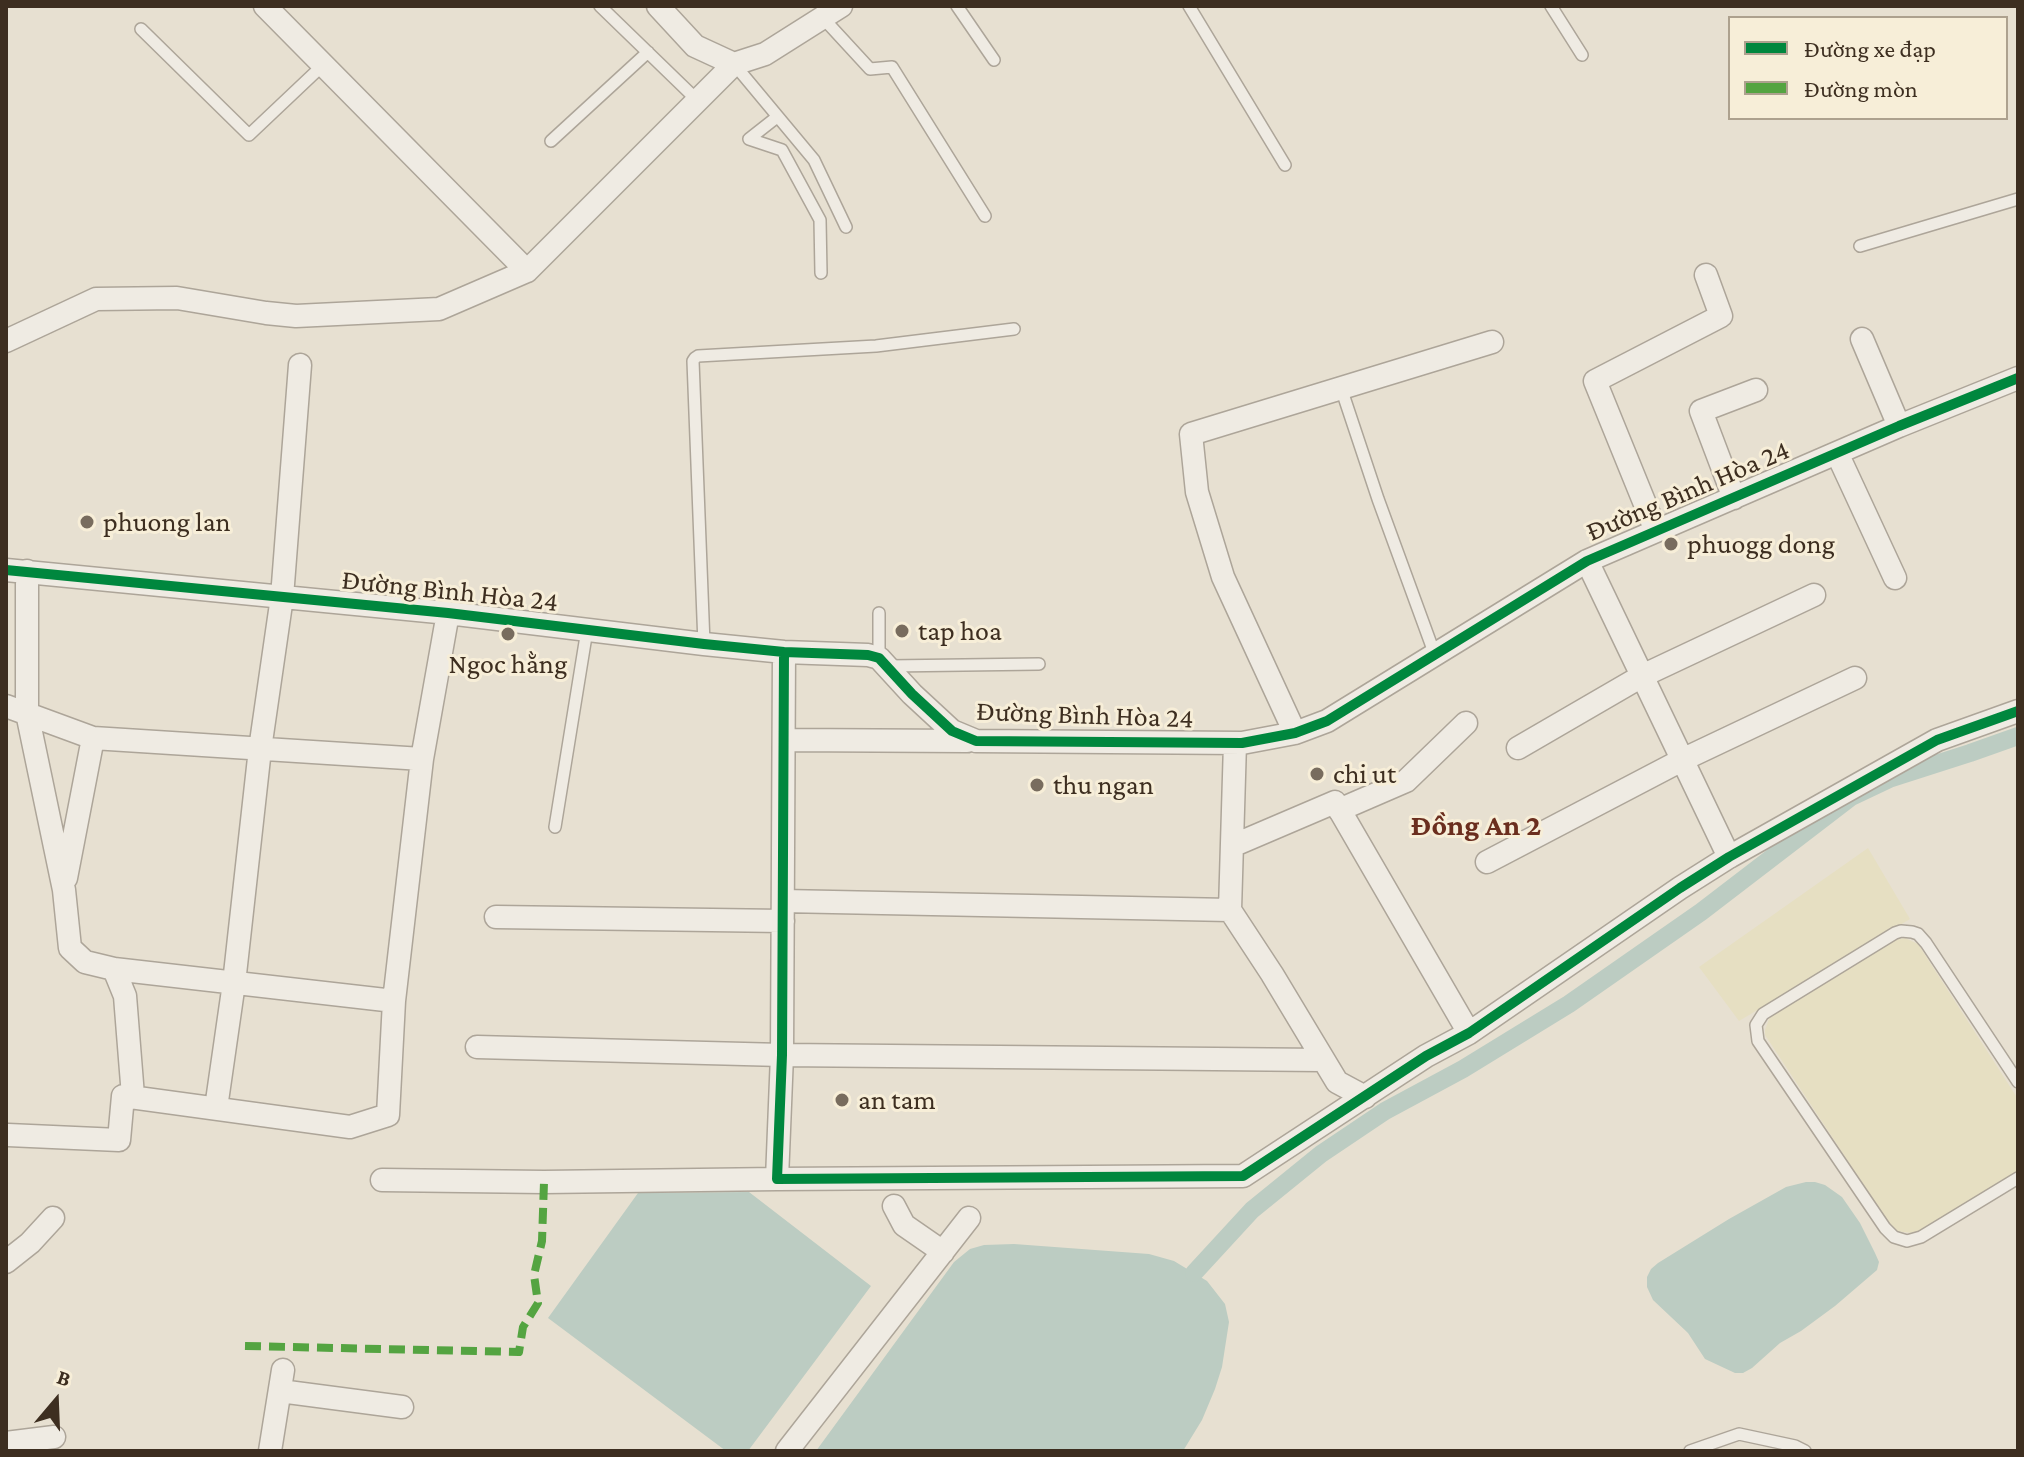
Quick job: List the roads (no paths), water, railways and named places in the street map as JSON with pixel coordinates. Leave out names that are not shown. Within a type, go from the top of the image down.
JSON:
[{"type":"street","points":[[265,6],[527,271]]},
{"type":"street","points":[[658,6],[695,46],[734,64]]},
{"type":"street","points":[[6,341],[96,299],[177,298],[296,316],[439,309],[527,271],[734,64],[765,54],[832,12]]},
{"type":"street","points":[[1656,531],[1595,381],[1721,316],[1706,275]]},
{"type":"street","points":[[1862,339],[1899,426]]},
{"type":"street","points":[[1295,733],[1223,577],[1197,492],[1191,434],[1492,342]]},
{"type":"street","points":[[216,1108],[282,597],[300,365]]},
{"type":"street","name":"Đường Bình Hòa 24","points":[[16,570],[448,613],[784,652],[854,653],[882,662],[952,731],[976,741],[1242,743],[1295,733],[1327,721],[1587,561],[2018,378]]},
{"type":"street","points":[[1734,498],[1701,411],[1756,390]]},
{"type":"street","points":[[1837,453],[1895,578]]},
{"type":"street","points":[[1587,561],[1729,857]]},
{"type":"street","points":[[16,570],[16,710],[64,890],[70,948],[85,962],[114,969],[394,1001]]},
{"type":"street","points":[[1518,748],[1642,676],[1814,595]]},
{"type":"street","points":[[8,1135],[119,1140],[123,1096],[350,1127],[388,1115],[394,1001],[422,759],[448,613]]},
{"type":"street","points":[[777,1179],[782,1055],[784,652]]},
{"type":"street","points":[[1487,862],[1682,760],[1855,678]]},
{"type":"street","points":[[16,710],[93,738],[422,759]]},
{"type":"street","points":[[382,1180],[544,1182],[1243,1176],[1426,1056],[1469,1033],[1729,857],[1937,740],[2018,711]]},
{"type":"street","points":[[1339,810],[1406,781],[1466,723]]},
{"type":"street","points":[[64,890],[93,738]]},
{"type":"street","points":[[784,740],[976,741]]},
{"type":"street","points":[[1235,743],[1230,910],[1337,1082],[1365,1097]]},
{"type":"street","points":[[1232,846],[1335,802],[1469,1033]]},
{"type":"street","points":[[496,917],[783,911],[1230,910]]},
{"type":"street","points":[[114,969],[125,996],[133,1096]]},
{"type":"street","points":[[477,1047],[782,1055],[1323,1060]]},
{"type":"street","points":[[894,1206],[904,1225],[943,1252]]},
{"type":"street","points":[[6,1262],[30,1243],[53,1218]]},
{"type":"street","points":[[787,1451],[969,1218]]},
{"type":"street","points":[[270,1451],[282,1381],[402,1407]]},
{"type":"street","points":[[6,1443],[54,1437]]},
{"type":"lane","points":[[600,6],[697,100]]},
{"type":"lane","points":[[957,6],[994,60]]},
{"type":"lane","points":[[1189,6],[1285,165]]},
{"type":"lane","points":[[1551,6],[1582,55]]},
{"type":"lane","points":[[832,12],[870,69],[892,67],[985,216]]},
{"type":"lane","points":[[141,29],[249,135],[323,65]]},
{"type":"lane","points":[[551,141],[648,52]]},
{"type":"lane","points":[[734,64],[814,160],[846,227]]},
{"type":"lane","points":[[777,117],[749,139],[782,150],[820,220],[821,273]]},
{"type":"lane","points":[[1860,246],[2018,199]]},
{"type":"lane","points":[[704,644],[694,359],[698,356],[876,346],[1014,329]]},
{"type":"lane","points":[[1341,388],[1435,655]]},
{"type":"lane","points":[[879,613],[882,662],[1039,664]]},
{"type":"lane","points":[[555,827],[587,630]]},
{"type":"lane","points":[[2018,1082],[1926,943],[1912,932],[1901,931],[1869,949],[1763,1014],[1756,1025],[1758,1041],[1894,1237],[1907,1241],[1921,1237],[2018,1178]]},
{"type":"lane","points":[[1690,1451],[1739,1434],[1805,1451]]},
{"type":"waterway","points":[[1194,1273],[1252,1210],[1321,1154],[1385,1111],[1463,1069],[1569,1004],[1701,912],[1851,797],[1889,779],[2018,736]]},
{"type":"place","name":"phuong lan","points":[[87,522]]},
{"type":"place","name":"phuogg dong","points":[[1671,544]]},
{"type":"place","name":"tap hoa","points":[[902,631]]},
{"type":"place","name":"Ngoc hằng","points":[[508,634]]},
{"type":"place","name":"chi ut","points":[[1317,774]]},
{"type":"place","name":"thu ngan","points":[[1037,785]]},
{"type":"place","name":"an tam","points":[[842,1100]]},
{"type":"district","name":"Đồng An 2","points":[[1476,826]]}]
